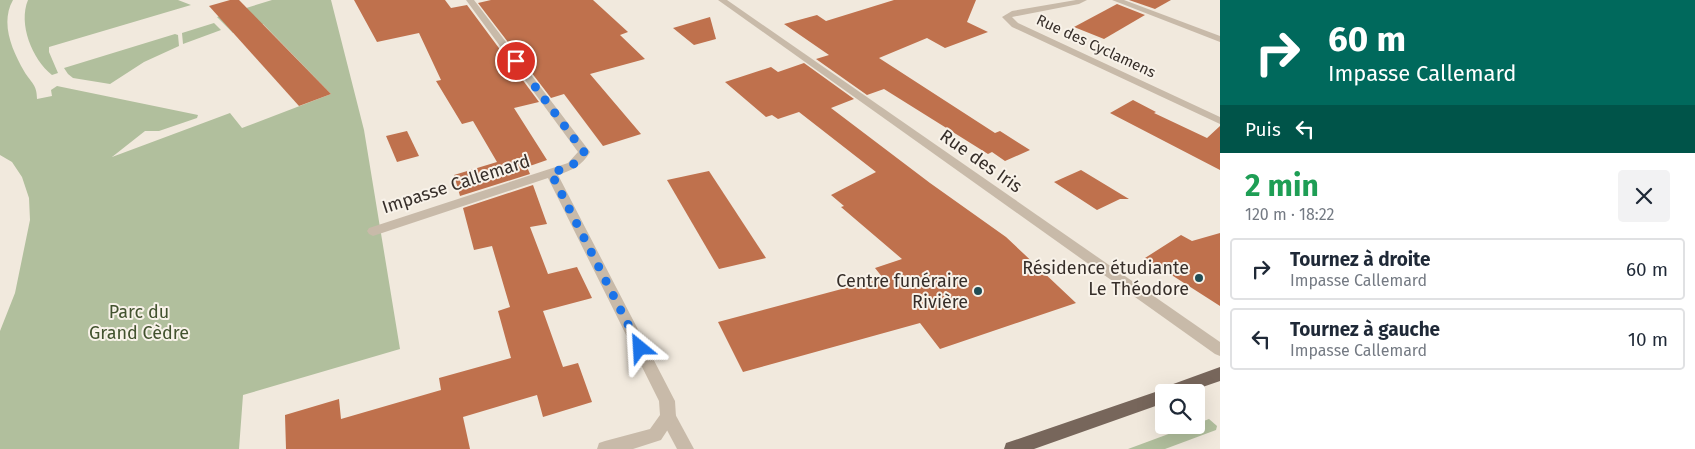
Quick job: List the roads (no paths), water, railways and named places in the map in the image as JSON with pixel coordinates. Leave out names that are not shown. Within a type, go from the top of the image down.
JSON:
[{"type":"main road","points":[[1193,384],[1220,374]]},
{"type":"main road","points":[[1012,449],[1155,399]]},
{"type":"street","name":"Impasse Callemard","points":[[374,231],[572,166],[581,158],[584,152],[470,0]]},
{"type":"street","name":"Rue des Iris","points":[[722,0],[1220,350]]},
{"type":"street","name":"Rue des Cyclamens","points":[[1083,0],[1012,14],[1006,17],[1015,25],[1220,121]]},
{"type":"street","points":[[1116,0],[1220,39]]},
{"type":"street","name":"Impasse Callemard","points":[[551,173],[667,401],[668,417],[686,449]]},
{"type":"street","points":[[605,449],[655,434],[668,417]]},
{"type":"place","name":"Résidence étudiante Le Théodore","points":[[1199,278]]},
{"type":"place","name":"Centre funéraire Rivière","points":[[978,291]]},
{"type":"park label","name":"Parc du Grand Cèdre","points":[[139,322]]}]
